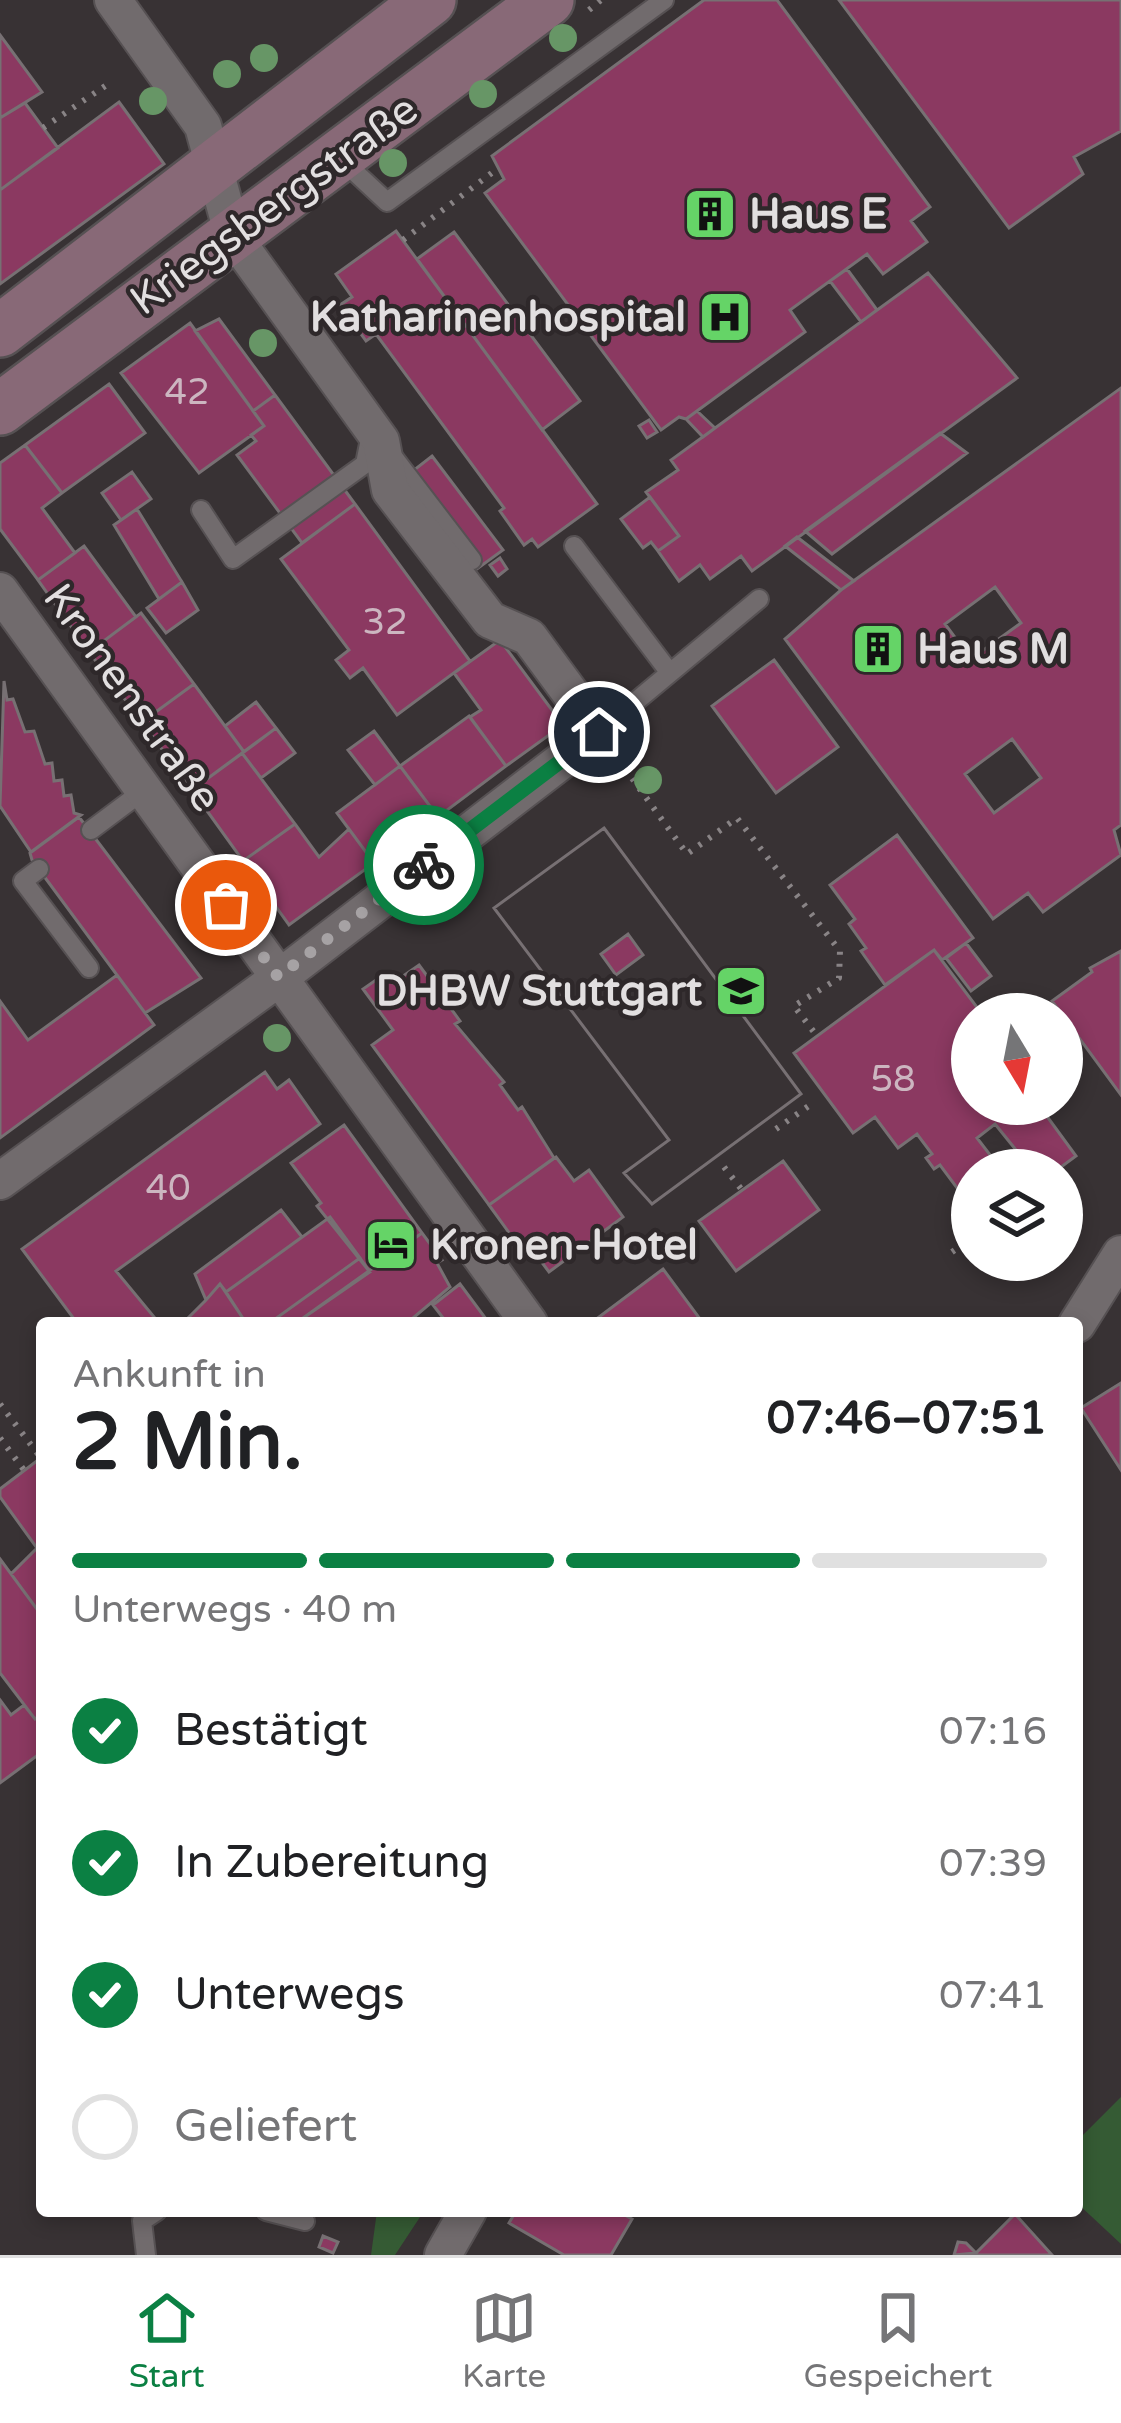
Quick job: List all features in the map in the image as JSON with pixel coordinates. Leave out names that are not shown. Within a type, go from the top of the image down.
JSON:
[{"type":"main road","name":"Kriegsbergstraße","points":[[0,331],[430,0]]},
{"type":"main road","name":"Kriegsbergstraße","points":[[0,410],[548,0]]},
{"type":"street","points":[[0,1181],[599,732],[529,637],[490,620],[390,490],[377,434],[233,236],[203,125],[112,0]]},
{"type":"street","name":"Kronenstraße","points":[[0,591],[525,1317]]},
{"type":"street","points":[[1082,1317],[1121,1254]]},
{"type":"street","points":[[1083,1322],[1121,1306]]},
{"type":"street","points":[[443,2255],[465,2217]]},
{"type":"lane","points":[[338,156],[387,202],[664,0]]},
{"type":"lane","points":[[201,509],[233,559],[365,464],[377,434]]},
{"type":"lane","points":[[377,434],[472,560]]},
{"type":"lane","points":[[574,546],[670,673]]},
{"type":"lane","points":[[599,732],[759,599]]},
{"type":"lane","points":[[91,830],[143,791]]},
{"type":"lane","points":[[39,869],[23,881],[89,968]]},
{"type":"lane","points":[[146,2255],[142,2222],[149,2217]]},
{"type":"lane","points":[[289,2217],[305,2221]]},
{"type":"path","points":[[43,128],[111,82]]},
{"type":"path","points":[[403,240],[497,169]]},
{"type":"path","points":[[599,732],[687,854],[737,818],[840,950],[839,978],[794,1006],[817,1036]]},
{"type":"path","points":[[776,1130],[812,1103]]},
{"type":"path","points":[[724,1167],[742,1190]]},
{"type":"path","points":[[0,1403],[36,1451]]},
{"type":"path","points":[[0,1438],[24,1471]]},
{"type":"green space","points":[[1121,2097],[1121,2244],[1083,2209],[1083,2135]]},
{"type":"green space","points":[[376,2217],[420,2217],[395,2255],[371,2255]]},
{"type":"building","name":"Haus E","points":[[704,0],[777,0],[930,207],[911,221],[927,242],[883,274],[867,254],[790,310],[805,332],[686,419],[679,417],[661,430],[485,193],[504,179],[492,156]]},
{"type":"building","points":[[839,0],[1121,0],[1121,131],[1074,157],[1083,174],[1009,228]]},
{"type":"building","points":[[0,35],[42,92],[0,118]]},
{"type":"building","points":[[119,102],[164,164],[0,284],[0,190]]},
{"type":"building","points":[[25,103],[58,148],[0,190],[0,118]]},
{"type":"building","points":[[396,231],[597,504],[538,547],[532,539],[524,545],[500,511],[504,508],[376,334],[366,341],[340,305],[352,297],[336,274]]},
{"type":"building","points":[[454,232],[580,401],[542,430],[417,259]]},
{"type":"building","points":[[847,269],[877,310],[861,322],[830,281]]},
{"type":"building","points":[[928,273],[1017,378],[752,571],[741,556],[710,579],[700,565],[679,581],[658,551],[679,536],[646,492],[678,470],[671,460]]},
{"type":"building","points":[[219,319],[275,395],[253,411],[195,331]]},
{"type":"building","points":[[190,323],[264,426],[199,473],[121,373]]},
{"type":"building","points":[[109,384],[145,433],[62,493],[25,445]]},
{"type":"building","name":"Haus M","points":[[1121,388],[1121,825],[1114,830],[1121,855],[1043,912],[1028,893],[993,919],[785,639],[841,590]],"holes":[[[995,587],[1021,623],[971,659],[945,624]],[[1012,739],[1041,778],[994,813],[965,774]]]},
{"type":"building","points":[[275,395],[355,504],[302,543],[237,455],[256,441],[251,435],[264,426],[253,411]]},
{"type":"building","points":[[697,411],[715,428],[703,437],[686,419]]},
{"type":"building","points":[[649,420],[657,432],[647,438],[639,426]]},
{"type":"building","points":[[940,433],[967,453],[832,554],[805,531]]},
{"type":"building","points":[[25,445],[62,493],[42,508],[75,553],[38,580],[0,529],[0,463]]},
{"type":"building","points":[[432,456],[503,550],[470,574],[400,481]]},
{"type":"building","points":[[132,472],[151,499],[121,520],[102,493]]},
{"type":"building","points":[[650,497],[679,536],[658,551],[651,542],[643,548],[621,519]]},
{"type":"building","points":[[355,504],[470,661],[397,715],[363,668],[350,678],[336,660],[349,650],[281,559]]},
{"type":"building","points":[[137,509],[182,582],[159,599],[114,525]]},
{"type":"building","points":[[797,537],[854,581],[841,590],[785,546]]},
{"type":"building","points":[[84,546],[136,617],[89,652],[38,580]]},
{"type":"building","points":[[500,558],[507,569],[498,576],[490,565]]},
{"type":"building","points":[[182,582],[198,610],[166,633],[147,608]]},
{"type":"building","points":[[141,613],[194,684],[142,722],[89,652]]},
{"type":"building","points":[[500,640],[563,725],[506,766],[470,717],[481,710],[454,673]]},
{"type":"building","points":[[774,660],[838,747],[776,793],[712,706]]},
{"type":"building","points":[[4,681],[7,700],[13,699],[25,732],[34,731],[45,764],[52,763],[54,781],[62,780],[64,796],[71,795],[74,813],[81,815],[31,852],[0,806]]},
{"type":"building","points":[[194,684],[244,752],[192,790],[142,722]]},
{"type":"building","points":[[256,702],[276,728],[244,752],[225,726]]},
{"type":"building","points":[[469,716],[506,766],[438,817],[400,766]]},
{"type":"building","points":[[276,728],[295,753],[261,778],[242,753]]},
{"type":"building","points":[[374,731],[400,766],[375,785],[348,750]]},
{"type":"building","points":[[242,753],[295,824],[243,861],[192,790]]},
{"type":"building","points":[[400,766],[438,817],[374,863],[337,813]]},
{"type":"building","points":[[79,817],[201,978],[145,1013],[32,860],[30,853]]},
{"type":"building","points":[[295,824],[319,857],[349,829],[374,863],[289,925],[243,861]]},
{"type":"building","points":[[604,828],[801,1094],[652,1204],[624,1173],[669,1140],[494,908]],"holes":[[[628,934],[643,955],[616,975],[601,954]]]},
{"type":"building","points":[[604,828],[801,1094],[652,1204],[624,1173],[669,1140],[494,908]]},
{"type":"building","points":[[897,835],[973,938],[942,960],[934,950],[885,985],[861,951],[866,948],[849,924],[855,919],[830,885]]},
{"type":"building","points":[[966,943],[991,976],[971,991],[946,958]]},
{"type":"building","points":[[934,950],[966,993],[951,993],[951,1125],[994,1125],[977,1138],[985,1149],[951,1149],[951,1180],[940,1165],[934,1169],[926,1158],[932,1154],[917,1134],[898,1148],[875,1117],[853,1133],[794,1053]]},
{"type":"building","points":[[1121,951],[1121,1095],[1083,1043],[1083,993],[1063,993],[1092,972],[1090,968]]},
{"type":"building","points":[[419,965],[460,1021],[455,1024],[504,1082],[500,1085],[518,1110],[522,1107],[554,1158],[489,1205],[372,1045],[393,1030],[363,989],[386,973],[393,983]]},
{"type":"building","points":[[117,975],[154,1025],[0,1138],[0,1001],[28,1040]]},
{"type":"building","name":"DHBW Stuttgart","points":[[265,1072],[277,1089],[289,1080],[320,1124],[116,1271],[154,1317],[73,1317],[22,1249]]},
{"type":"building","points":[[344,1125],[422,1233],[369,1271],[317,1206],[321,1203],[291,1163]]},
{"type":"building","points":[[996,1125],[1053,1125],[1071,1149],[1015,1149]]},
{"type":"building","points":[[556,1157],[574,1181],[589,1170],[623,1217],[549,1272],[526,1241],[518,1245],[489,1205]]},
{"type":"building","points":[[783,1161],[819,1210],[736,1271],[699,1221]]},
{"type":"building","points":[[281,1210],[302,1237],[226,1292],[220,1284],[206,1300],[195,1274]]},
{"type":"building","points":[[330,1217],[360,1258],[278,1317],[242,1317],[226,1292]]},
{"type":"building","points":[[422,1233],[442,1260],[437,1263],[450,1287],[413,1317],[304,1317]]},
{"type":"building","points":[[360,1258],[370,1272],[305,1317],[278,1317]]},
{"type":"building","points":[[663,1269],[699,1317],[599,1317]]},
{"type":"building","points":[[220,1284],[242,1317],[189,1317]]},
{"type":"building","points":[[460,1284],[485,1317],[442,1317],[433,1305]]},
{"type":"building","points":[[1121,1383],[1121,1470],[1083,1411]]},
{"type":"building","points":[[36,1462],[36,1547],[0,1497],[0,1489]]},
{"type":"building","points":[[36,1549],[36,1608],[11,1574]]},
{"type":"building","points":[[0,1559],[36,1608],[36,1718],[0,1673]]},
{"type":"building","points":[[0,1700],[11,1715],[24,1705],[36,1718],[36,1756],[0,1783]]},
{"type":"building","points":[[512,2217],[632,2219],[611,2255],[564,2255],[509,2223]]},
{"type":"building","points":[[1012,2217],[1018,2217],[1052,2255],[974,2255]]},
{"type":"building","points":[[323,2236],[338,2242],[333,2253],[319,2247]]},
{"type":"building","points":[[958,2242],[966,2243],[976,2253],[954,2255]]},
{"type":"way so far","points":[[226,905],[278,977],[424,865]]},
{"type":"place","name":"Haus E","points":[[710,214]]},
{"type":"place","name":"Katharinenhospital","points":[[725,317]]},
{"type":"place","name":"Haus M","points":[[878,649]]},
{"type":"place","name":"DHBW Stuttgart","points":[[741,991]]},
{"type":"place","name":"Kronen-Hotel","points":[[391,1245]]},
{"type":"route","points":[[424,865],[599,732]]}]
